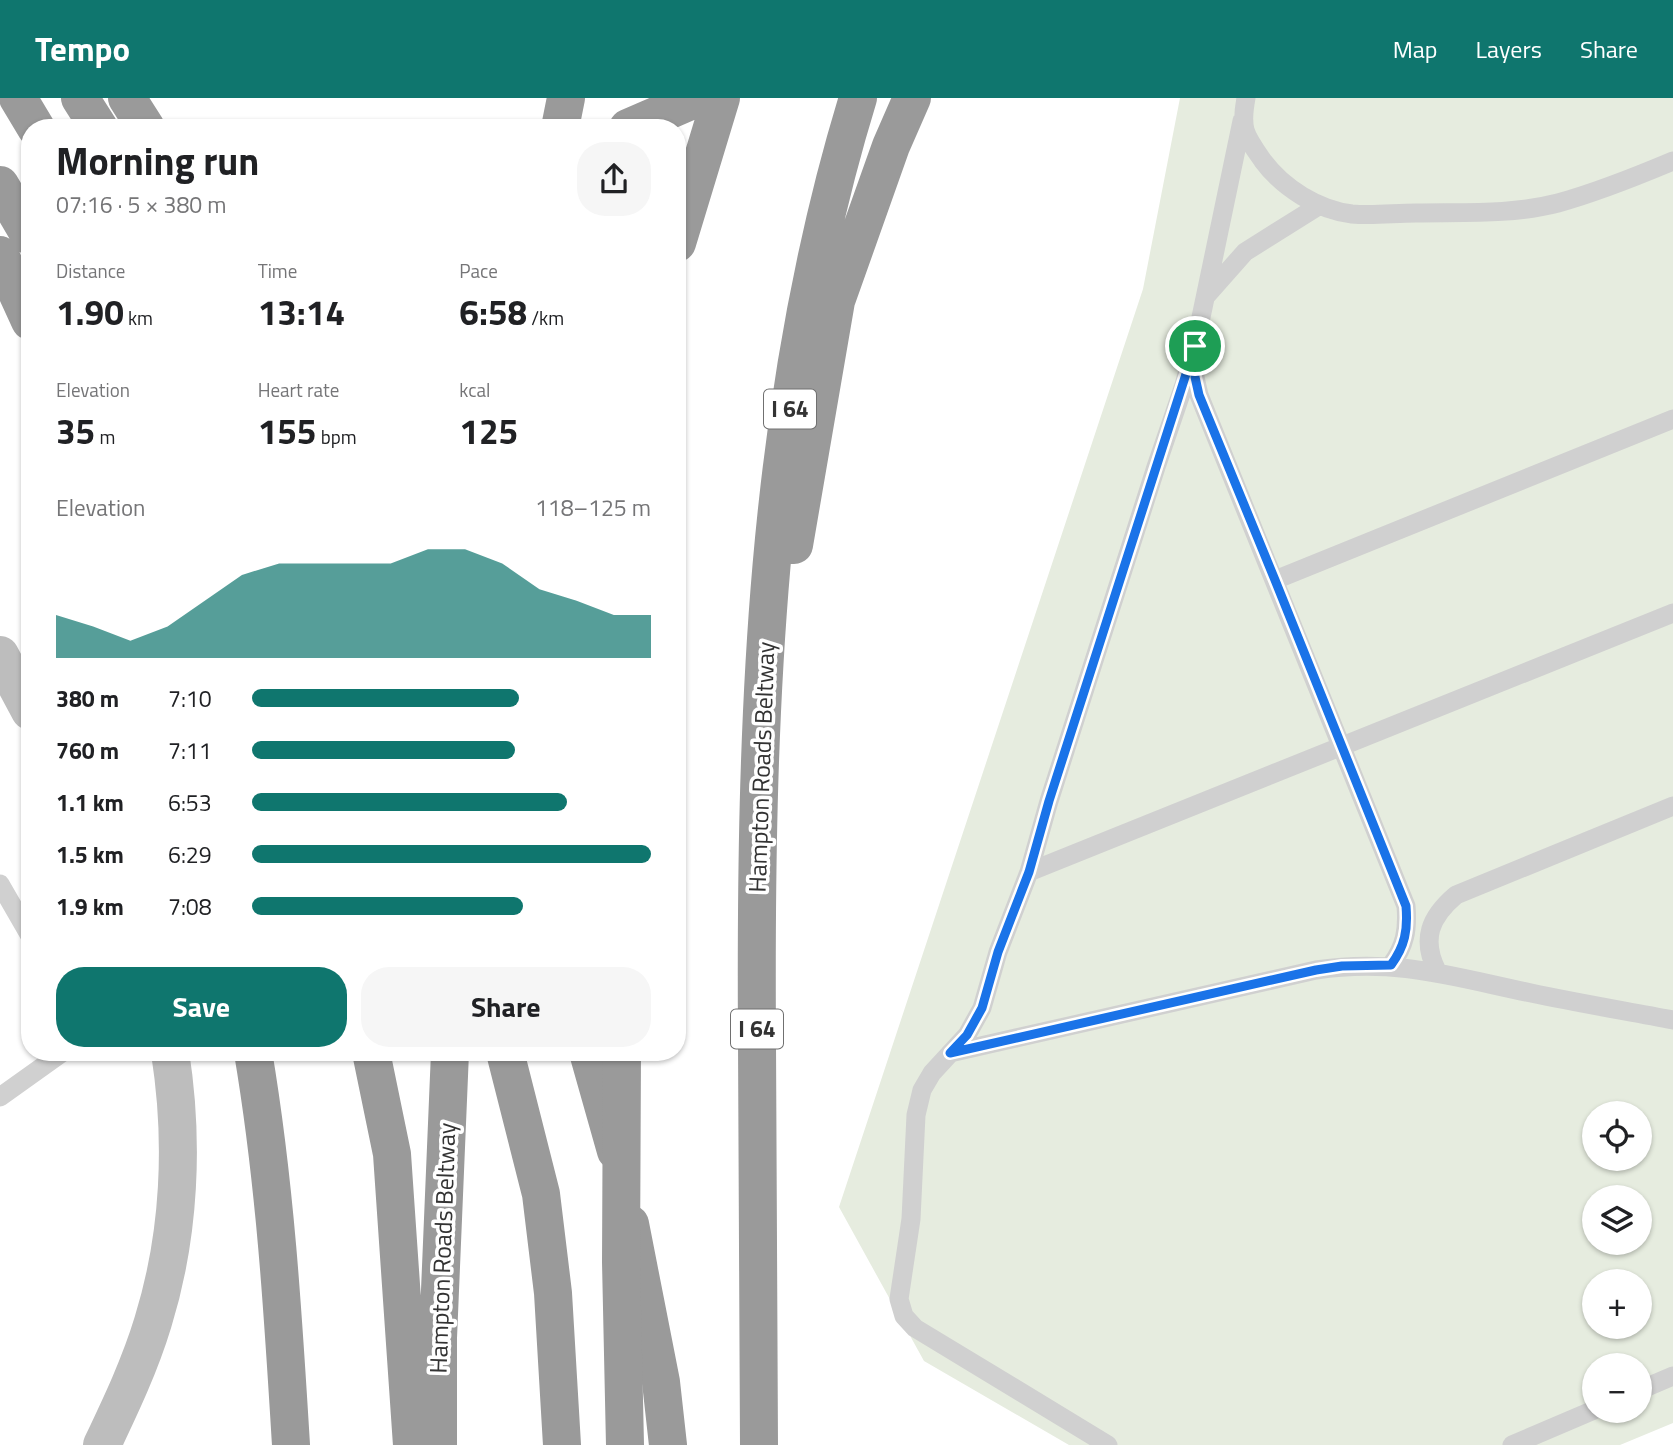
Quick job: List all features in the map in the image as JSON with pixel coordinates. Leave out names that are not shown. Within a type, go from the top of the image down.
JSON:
[{"type":"highway","points":[[18,98],[31,119]]},
{"type":"highway","points":[[80,98],[93,119]]},
{"type":"highway","points":[[127,98],[140,119]]},
{"type":"highway","points":[[562,119],[566,98]]},
{"type":"highway","points":[[649,119],[697,98]]},
{"type":"highway","points":[[686,213],[721,98]]},
{"type":"highway","name":"Hampton Roads Beltway","points":[[759,1445],[756,960],[759,726],[777,489],[804,317],[858,98]]},
{"type":"highway","points":[[759,726],[804,494],[836,301],[891,146],[912,98]]},
{"type":"highway","points":[[0,118],[21,126]]},
{"type":"highway","points":[[0,185],[21,221]]},
{"type":"highway","points":[[0,255],[21,301]]},
{"type":"highway","points":[[255,1061],[278,1234],[291,1445]]},
{"type":"highway","points":[[373,1061],[392,1154],[412,1445]]},
{"type":"highway","name":"Hampton Roads Beltway","points":[[438,1445],[438,1338],[450,1061]]},
{"type":"highway","points":[[507,1061],[541,1194],[554,1293],[562,1445]]},
{"type":"highway","points":[[591,1061],[614,1141],[662,1382],[668,1445]]},
{"type":"highway","points":[[622,1061],[621,1262],[625,1445]]},
{"type":"main road","points":[[102,1445],[140,1360],[153,1321],[169,1255],[176,1201],[178,1147],[171,1061]]},
{"type":"lane","points":[[1108,1445],[915,1328],[904,1315],[899,1299],[911,1220],[916,1115],[922,1090],[932,1073],[967,1035],[982,1008],[998,952],[1029,872],[1195,346],[1246,98]]},
{"type":"lane","points":[[1242,121],[1249,139],[1271,172],[1320,205],[1351,214],[1500,212],[1556,203],[1621,183],[1673,161]]},
{"type":"lane","points":[[1207,296],[1245,252],[1320,205]]},
{"type":"lane","points":[[1195,346],[1195,377],[1199,395],[1406,906],[1408,929],[1402,950],[1391,965]]},
{"type":"lane","points":[[1275,580],[1673,419]]},
{"type":"lane","points":[[1029,872],[1673,613]]},
{"type":"lane","points":[[1437,971],[1431,960],[1431,927],[1440,908],[1456,895],[1673,806]]},
{"type":"lane","points":[[0,884],[21,920]]},
{"type":"lane","points":[[950,1053],[1342,966],[1391,965],[1437,971],[1532,993],[1673,1020]]},
{"type":"lane","points":[[0,1097],[50,1061]]},
{"type":"lane","points":[[1652,1385],[1673,1376]]},
{"type":"lane","points":[[1512,1445],[1582,1415]]},
{"type":"shaded area","points":[[1180,98],[1673,98],[1673,1423],[1620,1445],[1069,1445],[924,1361],[839,1207],[1143,289]]},
{"type":"route","points":[[1195,346],[1195,377],[1199,395],[1406,906],[1408,929],[1402,950],[1391,965],[1342,966],[1316,970],[950,1053],[967,1035],[982,1008],[998,952],[1029,872],[1049,801],[1195,346]]}]
